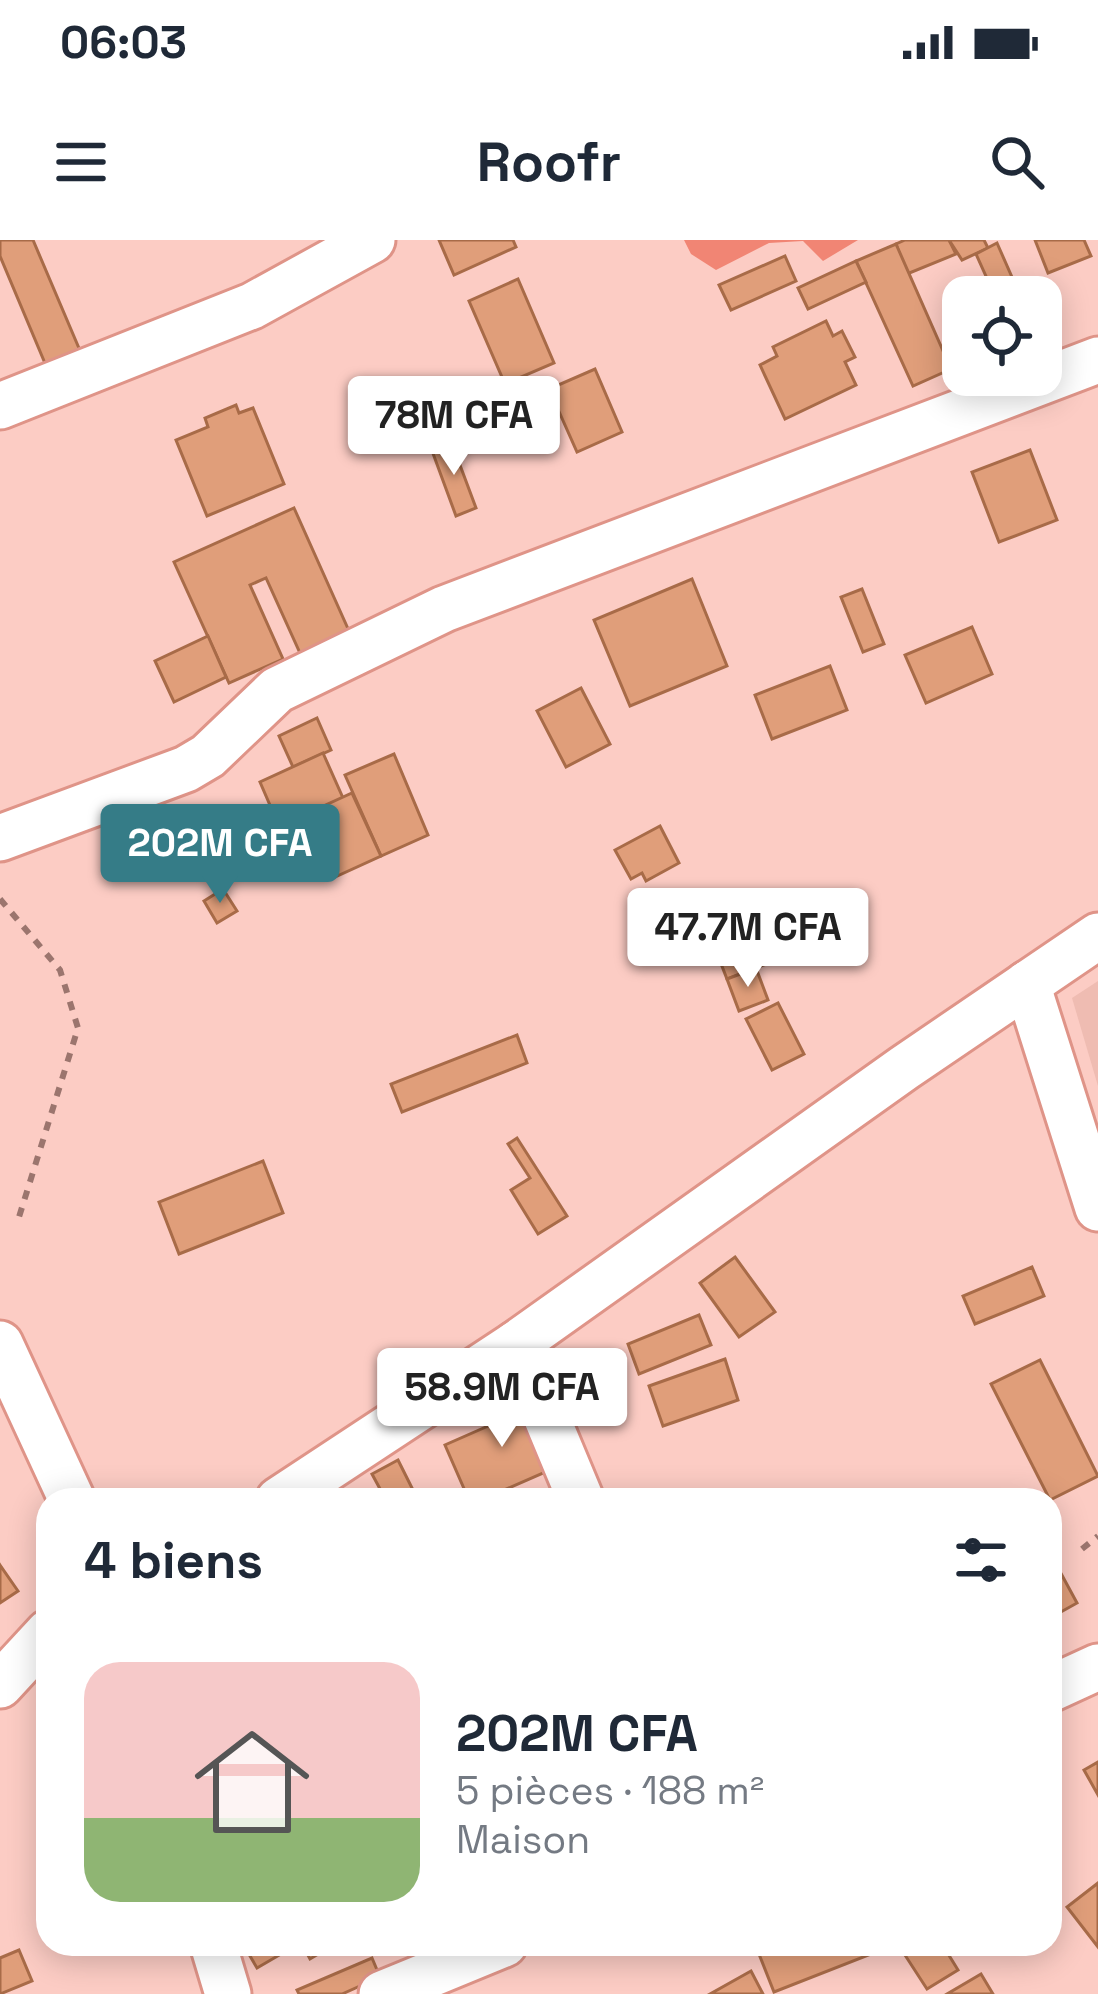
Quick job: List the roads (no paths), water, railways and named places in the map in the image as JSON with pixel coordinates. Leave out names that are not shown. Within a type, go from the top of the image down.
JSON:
[{"type":"street","points":[[0,406],[252,305],[372,240]]},
{"type":"street","points":[[0,838],[185,769],[208,755],[277,690],[444,609],[1098,360]]},
{"type":"street","points":[[297,1488],[516,1344],[1098,936]]},
{"type":"street","points":[[1027,984],[1098,1208]]},
{"type":"street","points":[[0,1344],[66,1488]]},
{"type":"street","points":[[516,1344],[576,1488]]},
{"type":"street","points":[[0,1685],[36,1646]]},
{"type":"street","points":[[1062,1684],[1098,1667]]},
{"type":"street","points":[[217,1956],[228,1994]]},
{"type":"street","points":[[382,1994],[475,1956]]}]
